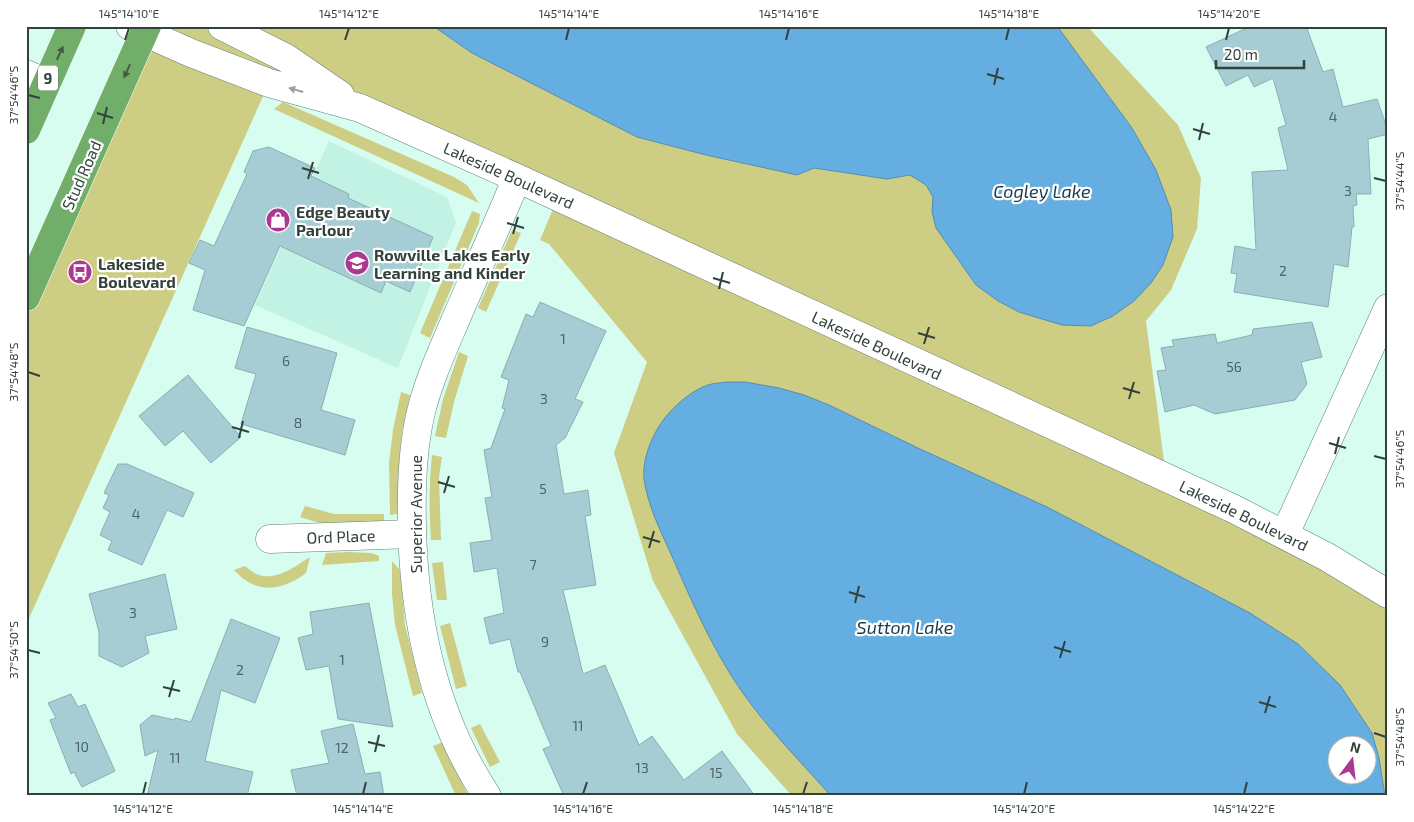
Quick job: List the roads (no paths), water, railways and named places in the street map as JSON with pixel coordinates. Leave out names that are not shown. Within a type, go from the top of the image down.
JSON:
[{"type":"highway","name":"9","points":[[26,130],[36,79],[72,26]]},
{"type":"highway","name":"Stud Road","points":[[26,297],[140,28]]},
{"type":"street","name":"Lakeside Boulevard","points":[[222,26],[286,58],[360,108]]},
{"type":"street","name":"Lakeside Boulevard","points":[[140,28],[191,53],[270,83],[360,108],[517,178],[1226,505],[1342,565],[1388,594]]},
{"type":"street","name":"Superior Avenue","points":[[487,796],[459,744],[440,697],[427,654],[418,610],[414,573],[411,494],[413,456],[423,406],[440,356],[517,178]]},
{"type":"street","points":[[1285,534],[1388,308]]},
{"type":"street","name":"Ord Place","points":[[270,539],[412,534]]},
{"type":"water","name":"Cogley Lake","points":[[433,26],[1057,26],[1132,128],[1156,170],[1171,210],[1173,237],[1163,265],[1151,283],[1134,301],[1113,316],[1091,326],[1062,325],[1019,312],[998,301],[976,285],[936,228],[932,212],[933,197],[926,185],[910,175],[887,179],[814,168],[797,175],[706,155],[637,137],[472,53]]},
{"type":"water","name":"Sutton Lake","points":[[745,382],[779,388],[829,405],[1047,507],[1250,613],[1298,644],[1340,685],[1372,733],[1326,734],[1326,784],[1376,784],[1376,747],[1385,796],[831,796],[761,717],[730,673],[694,606],[648,499],[644,479],[646,455],[660,425],[684,399],[702,387],[715,383]]},
{"type":"place","name":"Edge Beauty Parlour","points":[[278,220]]},
{"type":"place","name":"Rowville Lakes Early Learning and Kinder","points":[[357,263]]},
{"type":"place","name":"Lakeside Boulevard","points":[[80,272]]}]
